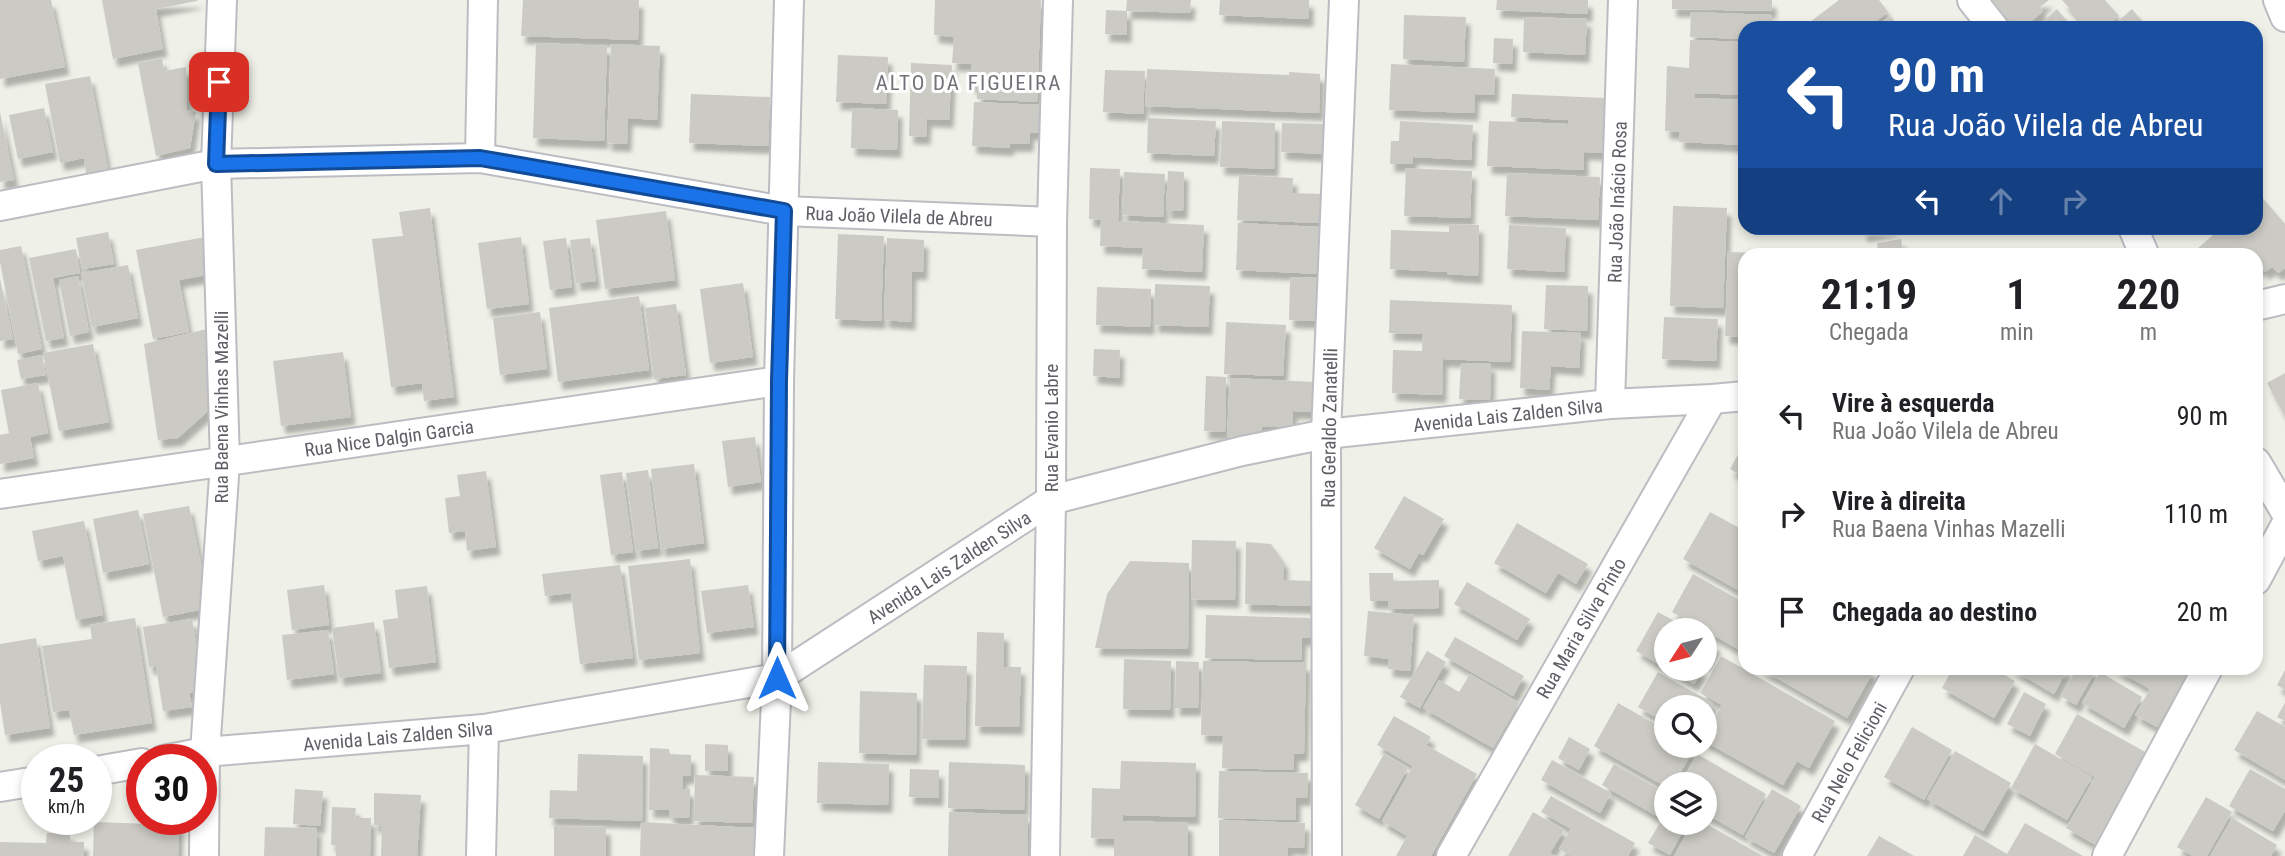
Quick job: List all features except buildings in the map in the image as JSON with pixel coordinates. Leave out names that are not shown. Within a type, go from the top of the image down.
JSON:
[{"type":"street","name":"Rua Baena Vinhas Mazelli","points":[[206,744],[225,463],[216,164],[222,0]]},
{"type":"street","points":[[480,158],[483,0]]},
{"type":"street","points":[[769,856],[777,678],[779,381],[789,0]]},
{"type":"street","name":"Rua Evanio Labre","points":[[1045,856],[1052,222],[1058,0]]},
{"type":"street","name":"Rua Geraldo Zanatelli","points":[[1327,856],[1326,434],[1344,0]]},
{"type":"street","name":"Rua João Inácio Rosa","points":[[1610,404],[1623,0]]},
{"type":"street","points":[[1972,0],[1988,21]]},
{"type":"street","points":[[2278,0],[2285,17]]},
{"type":"street","name":"Rua João Vilela de Abreu","points":[[0,206],[216,164],[480,158],[784,211],[1052,222]]},
{"type":"street","points":[[2263,304],[2285,299]]},
{"type":"street","name":"Rua Nice Dalgin Garcia","points":[[0,494],[779,381]]},
{"type":"street","name":"Avenida Lais Zalden Silva","points":[[217,751],[484,729],[777,678],[1051,500],[1242,451],[1326,434],[1610,404],[1738,397]]},
{"type":"street","name":"Rua Maria Silva Pinto","points":[[1451,856],[1712,400]]},
{"type":"street","points":[[2263,474],[2285,511]]},
{"type":"street","points":[[2263,567],[2285,526]]},
{"type":"street","name":"Rua Nelo Felicioni","points":[[1797,856],[1896,675]]},
{"type":"street","points":[[2107,856],[2204,675]]},
{"type":"street","points":[[481,856],[484,729]]},
{"type":"street","points":[[0,787],[21,783]]},
{"type":"street","name":"Rua Baena Vinhas Mazelli","points":[[204,835],[204,856]]},
{"type":"district","name":"ALTO DA FIGUEIRA","points":[[969,83]]},
{"type":"route","points":[[219,82],[216,164],[480,158],[784,211],[779,381],[777,678]]}]
